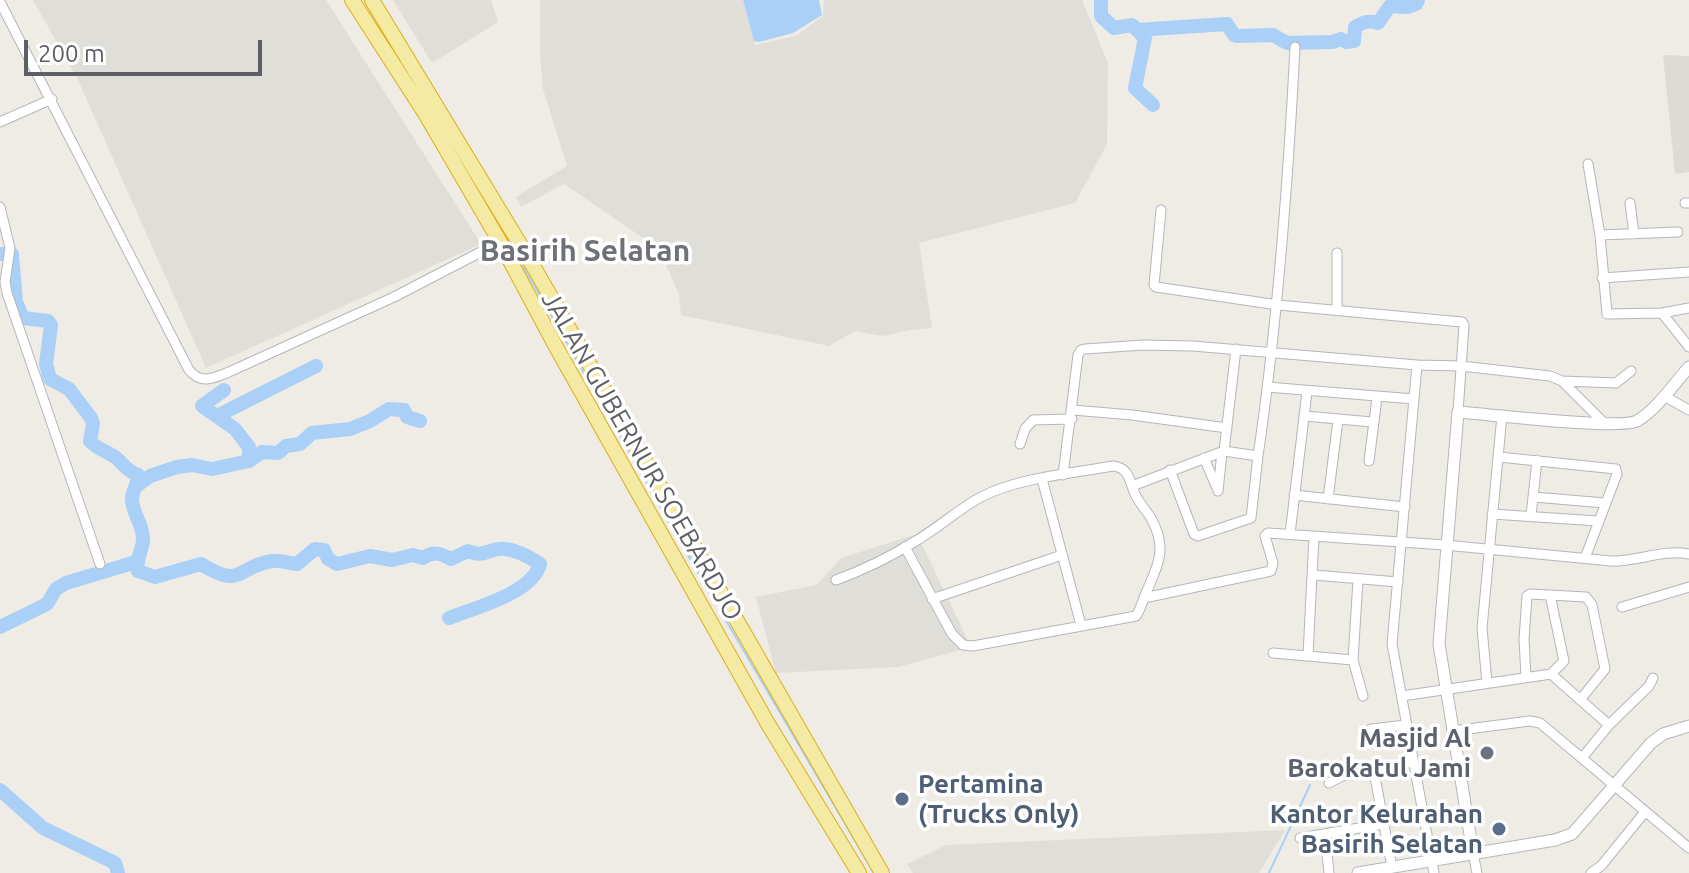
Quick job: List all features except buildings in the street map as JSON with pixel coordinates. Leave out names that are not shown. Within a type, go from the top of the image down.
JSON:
[{"type":"highway","name":"JALAN GUBERNUR SOEBARDJO","points":[[352,0],[426,115],[500,242],[768,724],[859,873]]},
{"type":"highway","name":"JALAN GUBERNUR SOEBARDJO","points":[[372,0],[532,264],[882,873]]},
{"type":"highway","points":[[706,613],[725,601]]},
{"type":"street","points":[[0,2],[189,370],[201,379],[214,378],[394,297],[500,242]]},
{"type":"street","points":[[1170,470],[1194,534],[1198,536],[1251,518],[1278,305],[1289,176],[1295,47]]},
{"type":"street","points":[[0,122],[52,99]]},
{"type":"street","points":[[1588,164],[1600,235],[1607,314],[1662,313],[1689,308]]},
{"type":"street","points":[[1630,203],[1634,234]]},
{"type":"street","points":[[0,207],[10,248],[5,282],[7,293],[100,564]]},
{"type":"street","points":[[1161,210],[1155,260],[1156,287],[1278,305],[1459,320],[1464,325],[1439,644],[1477,873]]},
{"type":"street","points":[[1600,235],[1678,232]]},
{"type":"street","points":[[1337,253],[1337,310]]},
{"type":"street","points":[[1602,278],[1689,272]]},
{"type":"street","points":[[1662,313],[1689,347]]},
{"type":"street","points":[[1063,475],[1078,355],[1082,349],[1160,344],[1236,349],[1461,366],[1550,376],[1562,381],[1616,383],[1631,371]]},
{"type":"street","points":[[1204,458],[1218,491],[1236,349]]},
{"type":"street","points":[[1417,365],[1392,644],[1433,867]]},
{"type":"street","points":[[1458,412],[1605,424],[1633,423],[1664,396],[1689,367]]},
{"type":"street","points":[[1562,381],[1605,424]]},
{"type":"street","points":[[1267,387],[1414,399]]},
{"type":"street","points":[[1290,534],[1307,392]]},
{"type":"street","points":[[1664,396],[1689,410]]},
{"type":"street","points":[[1369,461],[1377,398]]},
{"type":"street","points":[[1020,444],[1025,429],[1033,420],[1072,414],[1227,428]]},
{"type":"street","points":[[1487,683],[1481,640],[1502,415]]},
{"type":"street","points":[[1305,416],[1372,422]]},
{"type":"street","points":[[1328,499],[1338,420]]},
{"type":"street","points":[[1132,486],[1223,452],[1258,456]]},
{"type":"street","points":[[1499,457],[1614,467],[1617,474],[1585,558]]},
{"type":"street","points":[[1531,516],[1537,460]]},
{"type":"street","points":[[836,580],[905,547],[979,498],[995,491],[1118,466],[1126,472],[1154,523],[1159,541],[1159,566],[1139,613],[1130,619],[973,646],[963,645],[952,634],[905,547]]},
{"type":"street","points":[[1042,479],[1081,625]]},
{"type":"street","points":[[1294,495],[1405,507]]},
{"type":"street","points":[[1534,497],[1605,503]]},
{"type":"street","points":[[1492,514],[1598,521]]},
{"type":"street","points":[[1144,598],[1271,571],[1273,563],[1266,534],[1445,545],[1625,561],[1664,553],[1689,554]]},
{"type":"street","points":[[1308,655],[1314,536]]},
{"type":"street","points":[[932,599],[1062,555]]},
{"type":"street","points":[[1314,575],[1398,582]]},
{"type":"street","points":[[1358,580],[1353,660],[1363,696]]},
{"type":"street","points":[[1622,607],[1689,587]]},
{"type":"street","points":[[1526,677],[1525,600],[1530,594],[1584,597],[1592,605],[1605,669],[1580,700]]},
{"type":"street","points":[[1402,696],[1551,674],[1564,661],[1550,595]]},
{"type":"street","points":[[1273,653],[1353,660]]},
{"type":"street","points":[[1551,674],[1609,725]]},
{"type":"street","points":[[1582,758],[1653,678]]},
{"type":"street","points":[[1452,731],[1530,721],[1540,723],[1689,848]]},
{"type":"street","points":[[1371,729],[1406,725]]},
{"type":"street","points":[[1360,873],[1392,867],[1433,867],[1473,853],[1555,840],[1572,834],[1657,738],[1689,726]]},
{"type":"street","points":[[1329,783],[1342,776],[1412,762]]},
{"type":"street","points":[[1374,772],[1392,867]]},
{"type":"street","points":[[1594,872],[1645,812]]},
{"type":"street","points":[[1300,838],[1383,824]]},
{"type":"street","points":[[1325,834],[1329,873]]},
{"type":"shaded area","points":[[33,0],[326,0],[481,244],[206,368],[78,80]]},
{"type":"shaded area","points":[[393,0],[491,0],[498,22],[432,63]]},
{"type":"shaded area","points":[[540,0],[743,0],[755,45],[796,36],[823,16],[824,0],[1082,0],[1108,63],[1107,144],[1075,203],[919,243],[932,328],[883,336],[855,331],[829,346],[681,315],[679,294],[659,250],[636,233],[564,184],[521,207],[516,197],[567,166],[543,89]]},
{"type":"shaded area","points":[[1663,55],[1689,56],[1689,172],[1675,174]]},
{"type":"shaded area","points":[[917,534],[971,647],[898,667],[776,673],[756,597],[817,585],[841,558]]},
{"type":"shaded area","points":[[1285,830],[1259,873],[913,873],[907,864],[946,845]]},
{"type":"water","points":[[743,0],[819,0],[822,15],[793,33],[759,42],[754,41]]},
{"type":"waterway","points":[[1101,0],[1101,16],[1114,28],[1132,25],[1145,38],[1135,88],[1153,105]]},
{"type":"waterway","points":[[1137,30],[1227,24],[1237,36],[1273,35],[1287,43],[1341,39],[1346,42],[1354,41],[1355,27],[1366,22],[1378,23],[1390,6],[1408,7],[1418,0]]},
{"type":"waterway","points":[[492,212],[712,597]]},
{"type":"waterway","points":[[0,254],[12,254],[16,302],[23,318],[48,321],[51,325],[46,364],[50,379],[69,389],[91,418],[90,441],[138,475],[132,500],[143,534],[138,571],[155,577],[201,564],[215,572],[232,576],[272,561],[297,564],[315,549],[324,550],[328,559],[337,564],[370,556],[392,560],[437,554],[451,559],[468,551],[479,554],[500,549],[519,553],[540,564],[535,574],[515,591],[449,618]]},
{"type":"waterway","points":[[217,416],[316,366]]},
{"type":"waterway","points":[[224,390],[202,406],[235,429],[249,447],[249,461]]},
{"type":"waterway","points":[[138,485],[150,476],[177,467],[192,465],[212,469],[249,461],[262,452],[278,453],[286,446],[300,444],[312,433],[350,429],[389,409],[404,410],[407,417],[420,421]]},
{"type":"waterway","points":[[0,627],[47,604],[56,589],[66,583],[136,562]]},
{"type":"waterway","points":[[725,619],[874,873]]},
{"type":"waterway","points":[[1269,873],[1310,785]]},
{"type":"waterway","points":[[0,790],[43,828],[115,863],[118,873]]},
{"type":"place","name":"Masjid Al Barokatul Jami","points":[[1487,753]]},
{"type":"place","name":"Pertamina (Trucks Only)","points":[[902,799]]},
{"type":"place","name":"Kantor Kelurahan Basirih Selatan","points":[[1499,829]]},
{"type":"district","name":"Basirih Selatan","points":[[585,251]]}]
